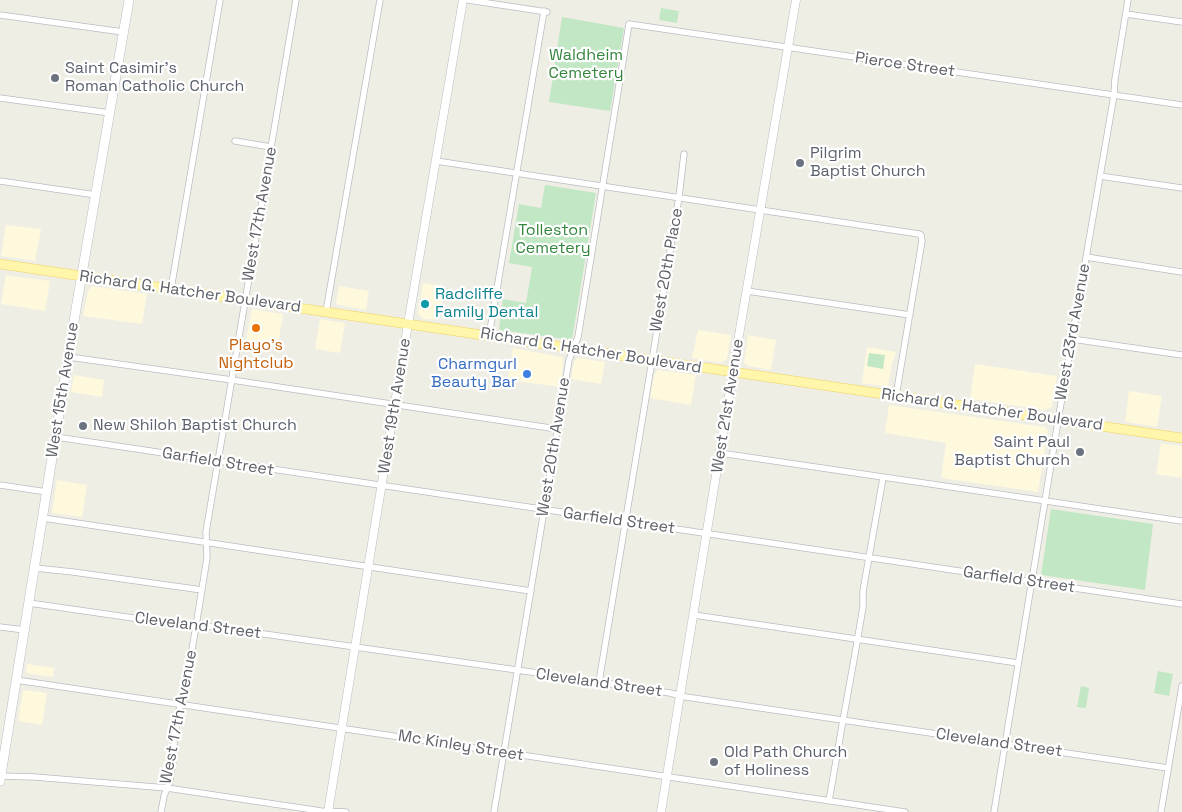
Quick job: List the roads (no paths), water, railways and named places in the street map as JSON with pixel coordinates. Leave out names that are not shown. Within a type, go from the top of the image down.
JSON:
[{"type":"main road","name":"West 15th Avenue","points":[[0,778],[129,0]]},
{"type":"main road","name":"Richard G. Hatcher Boulevard","points":[[0,264],[1182,438]]},
{"type":"street","points":[[171,289],[220,0]]},
{"type":"street","name":"West 17th Avenue","points":[[161,812],[164,796],[170,781],[178,713],[184,696],[202,590],[207,558],[206,532],[296,0]]},
{"type":"street","points":[[326,312],[380,0]]},
{"type":"street","name":"West 19th Avenue","points":[[328,811],[463,0]]},
{"type":"street","points":[[468,0],[545,11],[489,336]]},
{"type":"street","name":"West 21st Avenue","points":[[662,812],[706,534],[796,0]]},
{"type":"street","name":"West 23rd Avenue","points":[[994,812],[1058,420],[1114,95],[1128,0]]},
{"type":"street","points":[[1126,14],[1182,22]]},
{"type":"street","points":[[0,15],[123,32]]},
{"type":"street","name":"Pierce Street","points":[[629,24],[1182,105]]},
{"type":"street","name":"West 20th Avenue","points":[[494,812],[569,360],[578,337],[629,24]]},
{"type":"street","points":[[0,98],[110,113]]},
{"type":"street","points":[[235,141],[271,148]]},
{"type":"street","name":"West 20th Place","points":[[599,682],[679,197],[684,154]]},
{"type":"street","points":[[436,161],[921,235],[922,241],[896,396]]},
{"type":"street","points":[[1100,176],[1182,188]]},
{"type":"street","points":[[0,181],[96,195]]},
{"type":"street","points":[[1086,258],[1182,272]]},
{"type":"street","points":[[747,291],[910,315]]},
{"type":"street","points":[[1072,339],[1182,355]]},
{"type":"street","points":[[69,357],[557,429]]},
{"type":"street","name":"Garfield Street","points":[[56,437],[1182,604]]},
{"type":"street","points":[[720,453],[1182,521]]},
{"type":"street","points":[[829,801],[883,478]]},
{"type":"street","points":[[0,485],[47,492]]},
{"type":"street","points":[[42,518],[531,590]]},
{"type":"street","points":[[35,568],[202,590]]},
{"type":"street","name":"Cleveland Street","points":[[29,603],[189,626],[201,625],[599,682],[680,696],[1168,768]]},
{"type":"street","points":[[694,615],[1018,663]]},
{"type":"street","points":[[0,627],[24,630]]},
{"type":"street","name":"Mc Kinley Street","points":[[16,680],[905,812]]},
{"type":"street","points":[[1161,812],[1182,686]]},
{"type":"street","points":[[0,778],[35,777],[167,788],[312,809],[346,812]]},
{"type":"place","name":"Saint Casimir's Roman Catholic Church","points":[[55,78]]},
{"type":"place","name":"Pilgrim Baptist Church","points":[[800,163]]},
{"type":"place","name":"Radcliffe Family Dental","points":[[425,304]]},
{"type":"place","name":"Playo’s Nightclub","points":[[256,328]]},
{"type":"place","name":"Charmgurl Beauty Bar","points":[[527,374]]},
{"type":"place","name":"New Shiloh Baptist Church","points":[[83,426]]},
{"type":"place","name":"Saint Paul Baptist Church","points":[[1080,452]]},
{"type":"place","name":"Old Path Church of Holiness","points":[[714,762]]},
{"type":"park label","name":"Waldheim Cemetery","points":[[586,65]]},
{"type":"park label","name":"Tolleston Cemetery","points":[[553,240]]}]
